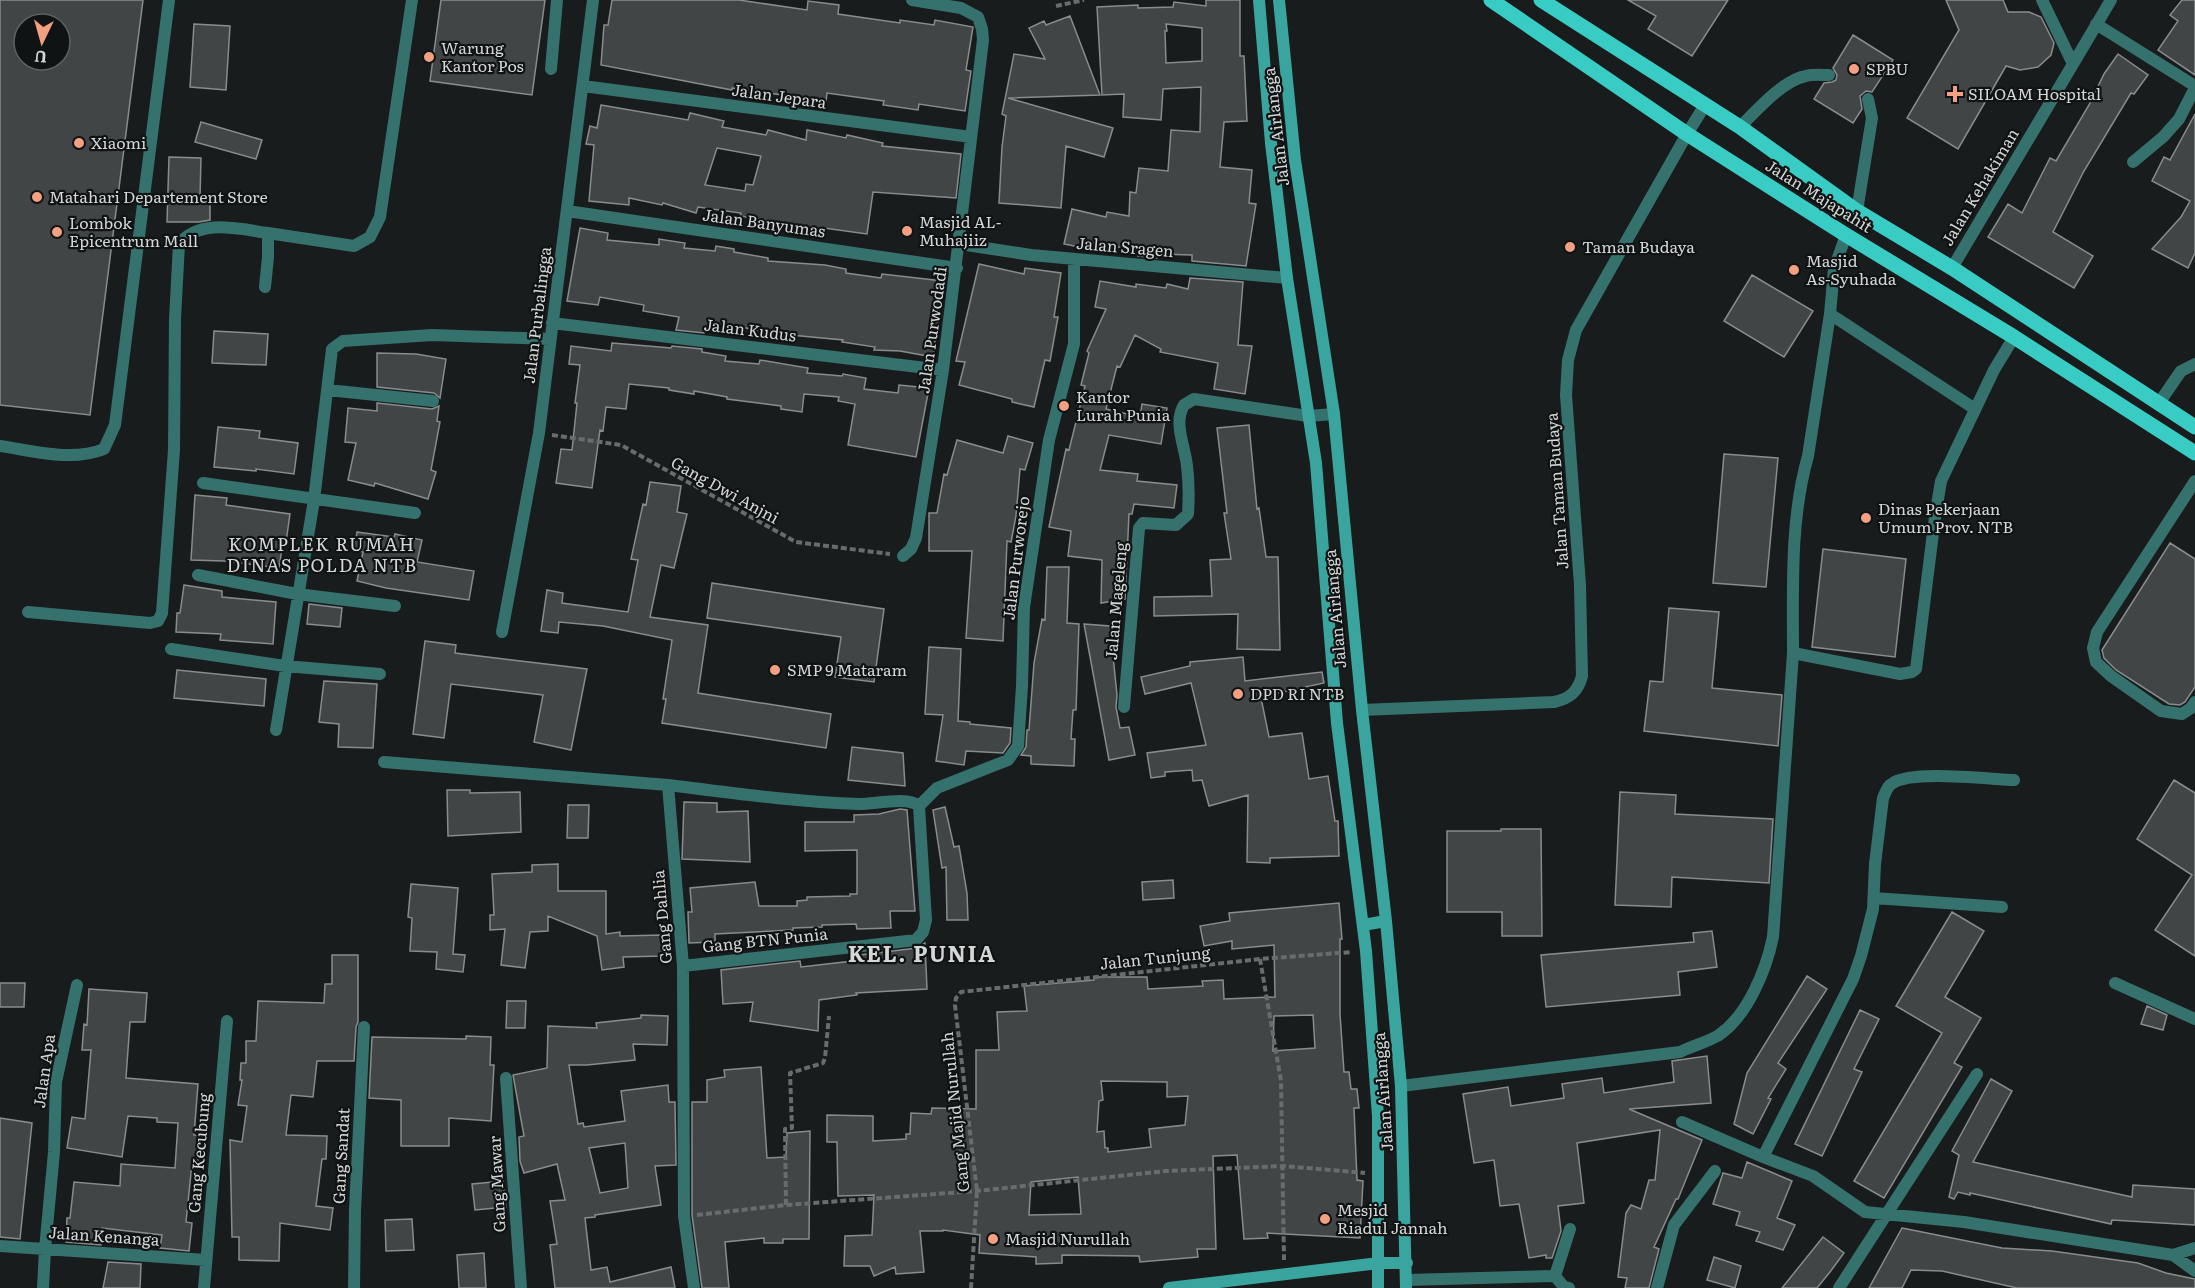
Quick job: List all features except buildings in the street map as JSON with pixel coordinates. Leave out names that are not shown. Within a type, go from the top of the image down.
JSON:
[{"type":"main road","name":"Jalan Airlangga","points":[[1259,0],[1271,143],[1287,279],[1316,463],[1337,723],[1366,951],[1378,1116],[1378,1288]]},
{"type":"main road","name":"Jalan Airlangga","points":[[1279,0],[1295,160],[1334,414],[1362,710],[1386,921],[1401,1086],[1407,1284]]},
{"type":"main road","name":"Jalan Majapahit","points":[[1491,0],[1687,134],[2195,453]]},
{"type":"main road","name":"Jalan Majapahit","points":[[1540,0],[1740,127],[1857,211],[1952,268],[2195,427]]},
{"type":"main road","points":[[2010,335],[2016,328],[2017,311]]},
{"type":"main road","points":[[2050,360],[2050,353],[2054,347],[2065,342]]},
{"type":"main road","points":[[1363,925],[1386,921]]},
{"type":"main road","points":[[1169,1288],[1379,1263],[1407,1263]]},
{"type":"street","points":[[0,446],[67,456],[90,455],[104,449],[115,425],[169,0]]},
{"type":"street","points":[[28,612],[150,623],[158,621],[162,613],[174,450],[175,319],[179,244],[186,235],[218,226],[354,246],[369,237],[380,218],[412,0]]},
{"type":"street","points":[[551,69],[557,0]]},
{"type":"street","name":"Jalan Purbalingga","points":[[502,632],[539,433],[593,0]]},
{"type":"street","name":"Jalan Purwodadi","points":[[903,556],[911,549],[916,538],[944,370],[983,40],[978,17],[961,8],[912,0]]},
{"type":"street","points":[[2042,0],[2073,64]]},
{"type":"street","name":"Jalan Kehakiman","points":[[1952,268],[2111,0]]},
{"type":"street","points":[[2096,24],[2195,87],[2179,119],[2163,137],[2133,162]]},
{"type":"street","points":[[1740,127],[1794,80],[1806,76],[1829,75]]},
{"type":"street","name":"Jalan Jepara","points":[[583,86],[971,137]]},
{"type":"street","points":[[1857,211],[1872,118],[1868,99]]},
{"type":"street","name":"Jalan Taman Budaya","points":[[1362,710],[1554,702],[1566,699],[1580,685],[1582,676],[1580,585],[1569,456],[1566,395],[1568,360],[1576,330],[1705,105]]},
{"type":"street","name":"Jalan Banyumas","points":[[567,211],[957,268]]},
{"type":"street","points":[[265,287],[268,233]]},
{"type":"street","points":[[1401,1086],[1680,1052],[1719,1035],[1732,1022],[1754,990],[1773,937],[1793,653],[1795,532],[1830,314],[1834,269],[1846,235]]},
{"type":"street","name":"Jalan Sragen","points":[[960,244],[1030,255],[1287,279]]},
{"type":"street","name":"Jalan Purworejo","points":[[913,803],[937,788],[1008,759],[1018,746],[1024,607],[1049,440],[1074,344],[1074,259]]},
{"type":"street","points":[[1830,314],[1976,409]]},
{"type":"street","name":"Jalan Kudus","points":[[552,323],[944,370]]},
{"type":"street","points":[[276,730],[314,500],[332,349],[343,341],[432,335],[549,339]]},
{"type":"street","points":[[1793,653],[1900,674],[1916,669],[1941,481],[2010,335]]},
{"type":"street","points":[[2159,404],[2181,371],[2195,364]]},
{"type":"street","points":[[328,390],[432,401]]},
{"type":"street","name":"Jalan Mageleng","points":[[1124,707],[1139,528],[1143,523],[1176,525],[1188,514],[1190,494],[1188,473],[1179,421],[1184,405],[1194,399],[1308,416],[1334,414]]},
{"type":"street","points":[[2195,482],[2097,632],[2093,648],[2096,662],[2111,676],[2161,711],[2182,714],[2195,702]]},
{"type":"street","points":[[203,483],[415,513]]},
{"type":"street","points":[[198,575],[297,594],[395,606]]},
{"type":"street","points":[[171,649],[285,666],[380,674]]},
{"type":"street","points":[[384,762],[668,785],[807,802],[913,803]]},
{"type":"street","points":[[1763,1157],[1853,979],[1861,956],[1874,909],[1875,864],[1883,798],[1891,784],[1915,776],[2014,780]]},
{"type":"street","name":"Gang Dahlia","points":[[668,785],[683,966],[684,1216],[694,1288]]},
{"type":"street","name":"Gang BTN Punia","points":[[683,966],[916,940],[923,932],[926,920],[913,803]]},
{"type":"street","points":[[1874,898],[2002,907]]},
{"type":"street","points":[[2115,983],[2195,1019]]},
{"type":"street","name":"Jalan Apa","points":[[43,1288],[54,1152],[56,1082],[76,990]]},
{"type":"street","name":"Gang Kecubung","points":[[204,1288],[227,1021]]},
{"type":"street","name":"Gang Sandat","points":[[354,1288],[355,1210],[364,1027]]},
{"type":"street","points":[[1839,1288],[1977,1074]]},
{"type":"street","name":"Gang Mawar","points":[[506,1078],[521,1288]]},
{"type":"street","points":[[1682,1122],[1813,1176],[1865,1212],[1964,1222],[2173,1255],[2195,1248]]},
{"type":"street","points":[[1657,1288],[1674,1225],[1715,1171]]},
{"type":"street","points":[[1555,1276],[1570,1229]]},
{"type":"street","name":"Jalan Kenanga","points":[[0,1246],[206,1260]]},
{"type":"street","points":[[2173,1255],[2195,1271]]},
{"type":"street","points":[[1407,1284],[1555,1276]]},
{"type":"street","points":[[1555,1276],[1564,1287],[1569,1288]]},
{"type":"path","points":[[1056,6],[1084,0]]},
{"type":"path","name":"Gang Dwi Anjni","points":[[539,433],[621,445],[796,542],[903,556]]},
{"type":"path","name":"Jalan Tunjung","points":[[955,1005],[956,998],[961,992],[987,988],[1260,959],[1366,951]]},
{"type":"path","points":[[1260,959],[1281,1081],[1284,1276]]},
{"type":"path","name":"Gang Majid Nurullah","points":[[955,1005],[977,1191],[971,1288]]},
{"type":"path","points":[[786,1205],[785,1129],[792,1128],[790,1076],[796,1070],[823,1062],[829,1016]]},
{"type":"path","points":[[684,1216],[786,1205],[977,1191],[1166,1171],[1284,1166],[1379,1174]]},
{"type":"place","name":"Warung Kantor Pos","points":[[429,57]]},
{"type":"place","name":"SPBU","points":[[1854,69]]},
{"type":"place","name":"SILOAM Hospital","points":[[1955,94]]},
{"type":"place","name":"Xiaomi","points":[[79,143]]},
{"type":"place","name":"Matahari Departement Store","points":[[37,197]]},
{"type":"place","name":"Masjid AL- Muhajiiz","points":[[907,231]]},
{"type":"place","name":"Lombok Epicentrum Mall","points":[[57,232]]},
{"type":"place","name":"Taman Budaya","points":[[1570,247]]},
{"type":"place","name":"Masjid As-Syuhada","points":[[1794,270]]},
{"type":"place","name":"Kantor Lurah Punia","points":[[1064,406]]},
{"type":"place","name":"Dinas Pekerjaan Umum Prov. NTB","points":[[1866,518]]},
{"type":"place","name":"SMP 9 Mataram","points":[[775,670]]},
{"type":"place","name":"DPD RI NTB","points":[[1238,694]]},
{"type":"place","name":"Mesjid Riadul Jannah","points":[[1325,1219]]},
{"type":"place","name":"Masjid Nurullah","points":[[993,1239]]},
{"type":"district","name":"KOMPLEK RUMAH DINAS POLDA NTB","points":[[322,555]]},
{"type":"district","name":"KEL. PUNIA","points":[[922,954]]}]
